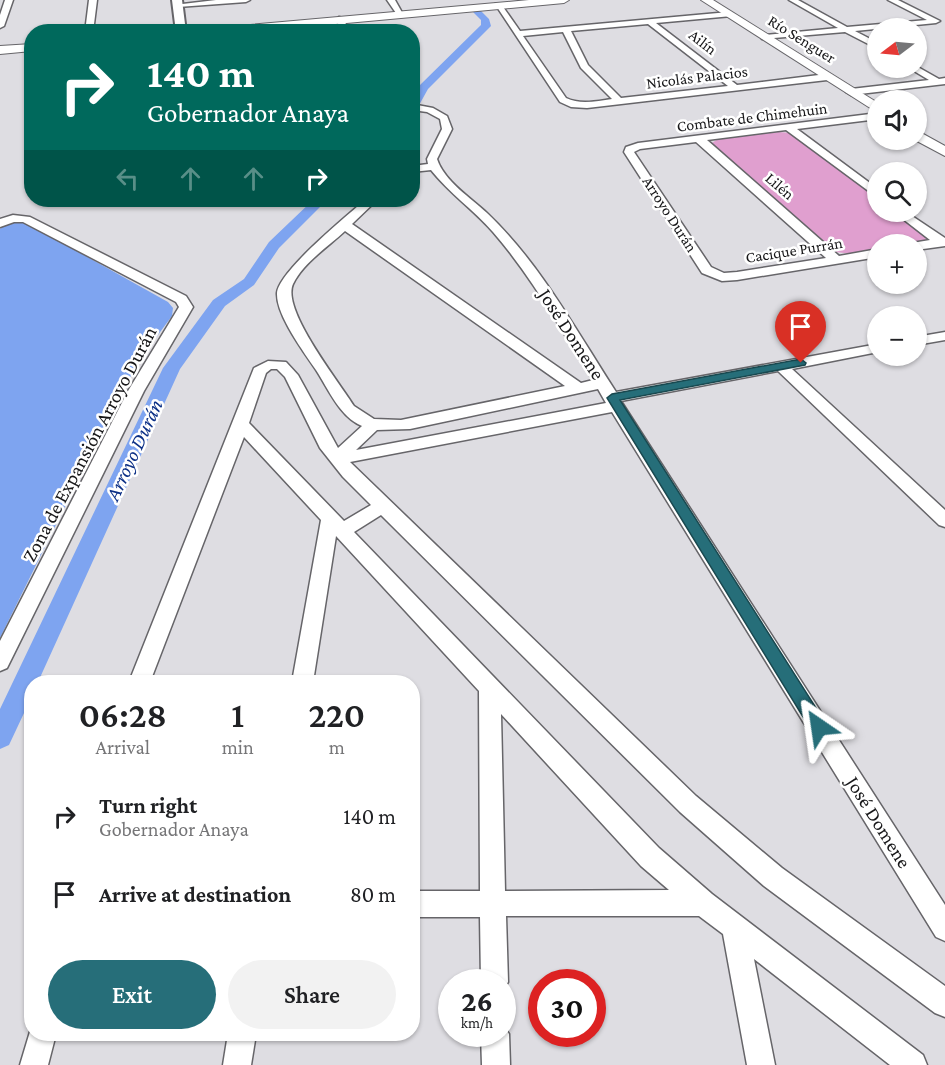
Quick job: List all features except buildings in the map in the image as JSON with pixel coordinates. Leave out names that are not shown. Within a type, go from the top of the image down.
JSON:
[{"type":"main road","points":[[289,24],[492,4],[564,0]]},
{"type":"main road","name":"Río Senguer","points":[[706,0],[867,102]]},
{"type":"main road","points":[[0,50],[24,48]]},
{"type":"main road","points":[[927,141],[945,152]]},
{"type":"street","points":[[0,26],[9,0]]},
{"type":"street","points":[[90,24],[93,0]]},
{"type":"street","points":[[180,24],[178,1],[246,0]]},
{"type":"street","points":[[391,0],[401,14]]},
{"type":"street","points":[[793,0],[867,42]]},
{"type":"street","points":[[892,0],[945,26]]},
{"type":"street","points":[[492,4],[518,34],[729,14]]},
{"type":"street","points":[[342,19],[342,24]]},
{"type":"street","points":[[765,38],[936,21]]},
{"type":"street","name":"Ailín","points":[[650,22],[736,88]]},
{"type":"street","points":[[566,30],[584,66],[619,101]]},
{"type":"street","name":"Nicolás Palacios","points":[[518,34],[563,100],[571,104],[619,101],[827,77]]},
{"type":"street","points":[[927,75],[943,83]]},
{"type":"street","points":[[851,92],[943,83]]},
{"type":"street","points":[[420,108],[438,113],[447,123],[447,129],[432,159],[434,166],[420,168]]},
{"type":"street","name":"Combate de Chimehuin","points":[[630,148],[867,117]]},
{"type":"street","points":[[788,127],[867,187]]},
{"type":"street","name":"Lilén","points":[[699,139],[836,260]]},
{"type":"street","name":"Arroyo Durán","points":[[630,148],[630,154],[706,270],[716,275]]},
{"type":"street","name":"José Domene","points":[[434,166],[444,179],[496,228],[525,262],[945,928]]},
{"type":"street","points":[[364,207],[288,280],[284,291],[287,311],[349,410],[358,420],[389,427],[410,424],[578,388]]},
{"type":"street","name":"Zona de Expansión Arroyo Durán","points":[[0,223],[13,218],[26,219],[181,299],[186,307],[136,391],[0,662]]},
{"type":"street","points":[[914,222],[943,242]]},
{"type":"street","points":[[345,225],[578,388],[611,396]]},
{"type":"street","points":[[927,244],[943,242]]},
{"type":"street","name":"Cacique Purrán","points":[[716,275],[737,276],[867,255]]},
{"type":"street","points":[[337,459],[611,396],[867,350]]},
{"type":"street","points":[[142,675],[241,424],[259,371],[268,365],[280,365],[291,375],[317,429],[337,459],[688,804],[773,877],[945,1003]]},
{"type":"street","points":[[782,366],[945,520]]},
{"type":"street","points":[[241,424],[620,828],[704,903],[913,1065]]},
{"type":"street","points":[[337,459],[373,425]]},
{"type":"street","points":[[336,525],[383,506]]},
{"type":"street","points":[[304,675],[336,525]]},
{"type":"street","points":[[490,688],[494,969]]},
{"type":"street","points":[[420,904],[704,903]]},
{"type":"street","points":[[734,926],[761,1065]]},
{"type":"street","points":[[34,1065],[40,1041]]},
{"type":"street","points":[[237,1065],[241,1041]]},
{"type":"street","points":[[495,1047],[496,1065]]},
{"type":"shaded area","points":[[779,132],[791,133],[867,190],[867,222],[908,222],[924,234],[867,234],[867,252],[852,254],[836,252],[712,143],[718,139]]},
{"type":"water","points":[[8,221],[23,221],[168,302],[173,308],[172,316],[143,355],[121,393],[0,638],[0,229]]},
{"type":"waterway","name":"Arroyo Durán","points":[[420,94],[424,87],[486,26],[485,19],[477,12]]},
{"type":"waterway","name":"Arroyo Durán","points":[[29,675],[172,368],[219,303],[249,282],[274,245],[313,207]]},
{"type":"waterway","name":"Arroyo Durán","points":[[0,737],[24,686]]},
{"type":"route","points":[[801,363],[612,398],[819,727]]}]
